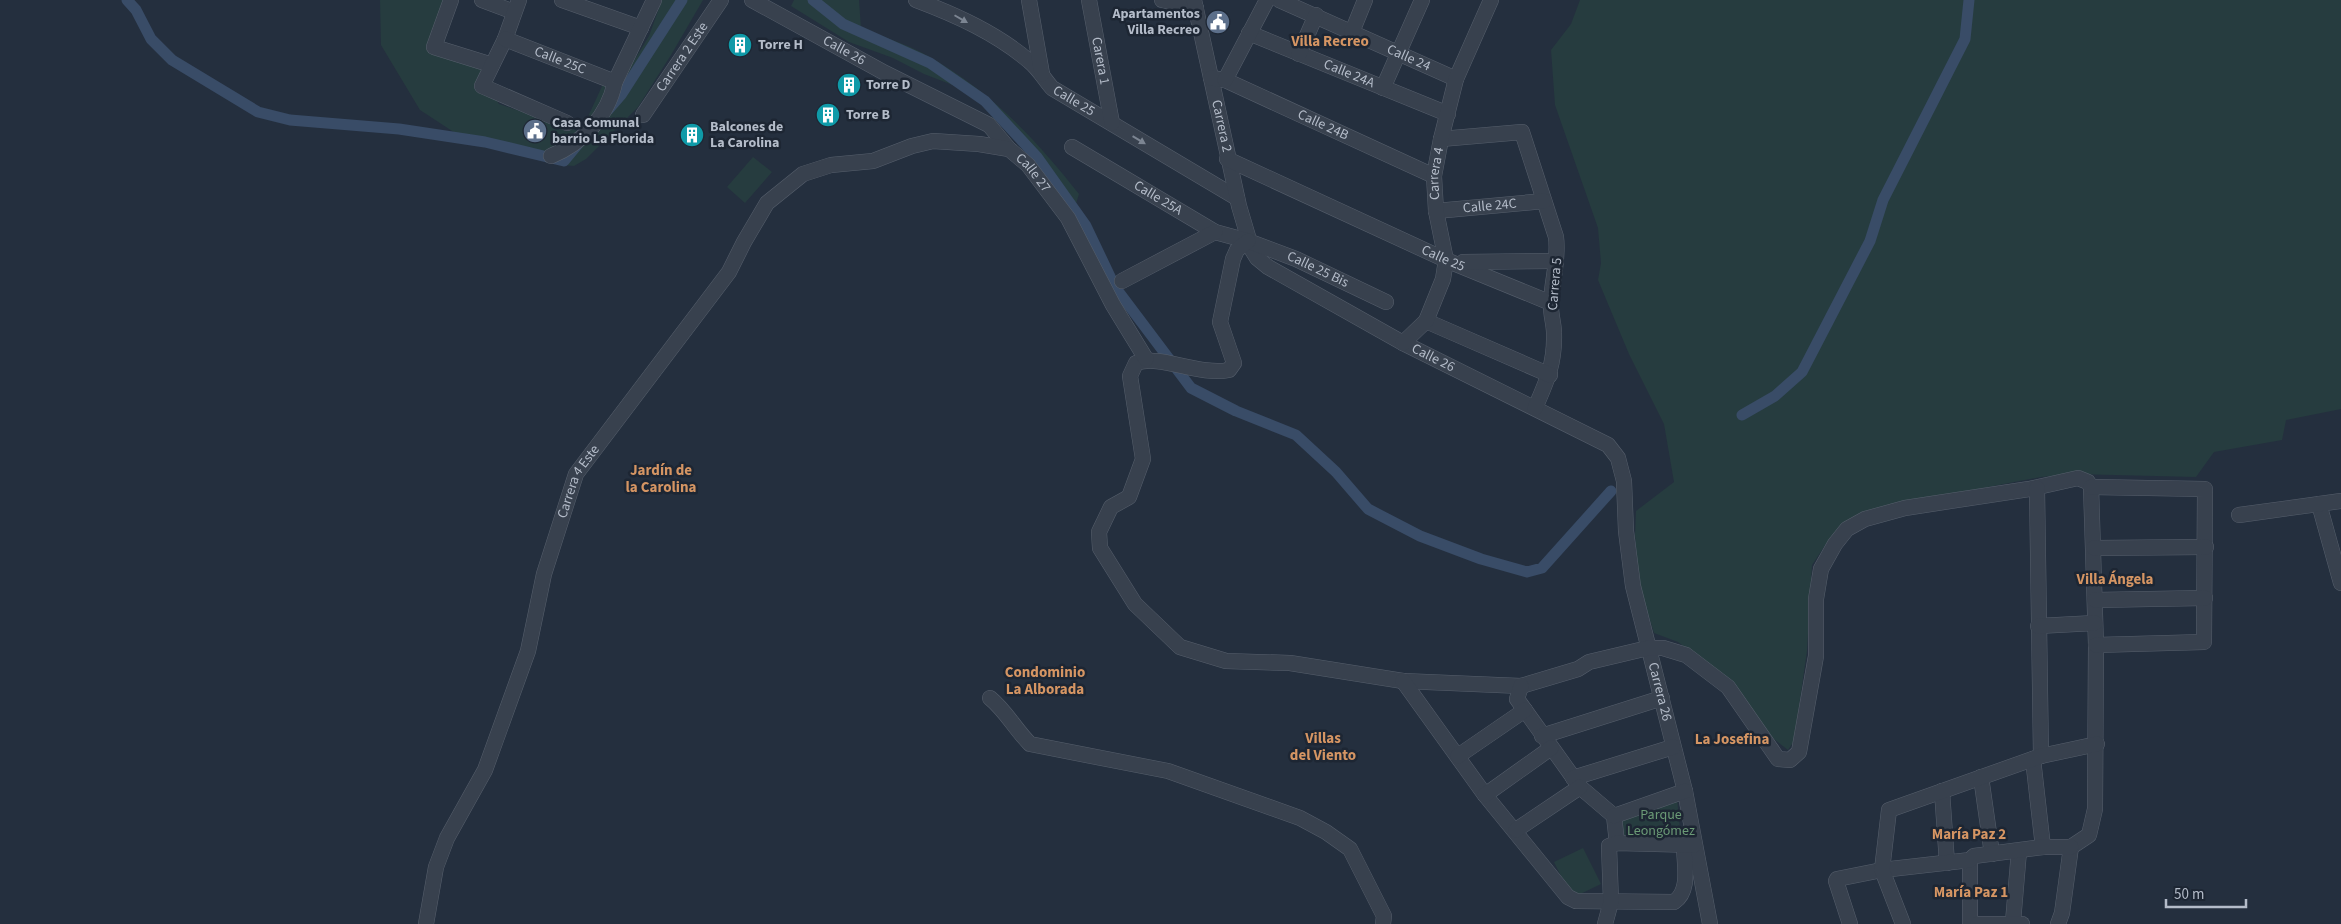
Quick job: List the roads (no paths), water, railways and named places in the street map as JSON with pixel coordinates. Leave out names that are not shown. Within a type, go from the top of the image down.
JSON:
[{"type":"street","points":[[451,0],[434,48],[492,65]]},
{"type":"street","points":[[482,0],[517,6],[505,39],[482,86],[568,123]]},
{"type":"street","points":[[562,0],[641,28]]},
{"type":"street","points":[[551,156],[570,148],[584,136],[604,111],[612,96],[615,82],[654,0]]},
{"type":"street","name":"Carrera 2 Este","points":[[643,115],[721,0]]},
{"type":"street","name":"Calle 26","points":[[752,0],[902,82],[989,125],[1009,149]]},
{"type":"street","name":"Calle 25","points":[[916,0],[961,17],[974,27],[988,33],[1030,61],[1052,88],[1237,198]]},
{"type":"street","points":[[1029,0],[1042,74]]},
{"type":"street","name":"Carera 1","points":[[1090,0],[1112,123]]},
{"type":"street","points":[[1162,0],[1195,4]]},
{"type":"street","points":[[1218,79],[1249,33],[1266,0]]},
{"type":"street","name":"Calle 24","points":[[1280,0],[1304,4],[1316,15],[1396,54],[1456,79]]},
{"type":"street","points":[[1352,32],[1365,0]]},
{"type":"street","points":[[1383,88],[1396,54],[1422,0]]},
{"type":"street","name":"Carrera 4","points":[[1403,343],[1426,321],[1451,261],[1436,211],[1434,176],[1456,79],[1491,0]]},
{"type":"street","name":"Carrera 2","points":[[1195,4],[1218,79],[1228,159],[1250,245]]},
{"type":"street","points":[[1300,54],[1316,15]]},
{"type":"street","name":"Calle 24A","points":[[1249,33],[1448,114]]},
{"type":"street","name":"Calle 25C","points":[[505,39],[615,82]]},
{"type":"street","name":"Calle 24B","points":[[1218,79],[1434,176]]},
{"type":"street","name":"Carrera 5","points":[[1441,139],[1522,132],[1556,237],[1558,251],[1551,303],[1554,359],[1550,375],[1535,408]]},
{"type":"street","name":"Calle 27","points":[[830,165],[873,161],[912,146],[933,141],[980,144],[1009,149],[1028,165],[1068,218],[1113,306],[1151,360]]},
{"type":"street","name":"Calle 25A","points":[[1072,147],[1215,232],[1250,245]]},
{"type":"street","name":"Calle 25","points":[[1228,159],[1451,261],[1551,303]]},
{"type":"street","name":"Carrera 4 Este","points":[[426,924],[436,867],[447,838],[484,770],[508,711],[528,651],[544,574],[576,474],[729,272],[767,203],[803,174],[830,165]]},
{"type":"street","name":"Calle 24C","points":[[1436,211],[1544,201]]},
{"type":"street","points":[[1122,281],[1215,232]]},
{"type":"street","points":[[1250,245],[1237,250],[1233,259],[1220,322],[1234,363],[1229,370],[1219,372],[1182,367],[1151,360],[1136,363],[1130,376],[1143,459],[1129,497],[1111,508],[1099,532],[1100,548],[1135,604],[1180,647],[1226,661],[1290,663],[1403,680],[1521,686],[1578,669],[1589,662],[1648,648],[1663,648],[1686,655],[1707,669],[1728,687],[1778,758],[1790,760],[1798,752],[1816,656],[1816,599],[1820,570],[1835,544],[1847,529],[1865,519],[1905,508],[2037,488],[2078,478],[2088,482],[2091,487],[2094,548],[2096,645],[2095,809],[2089,835],[2071,848],[2043,847],[1974,856],[1970,860],[1882,870],[1836,880],[1850,924]]},
{"type":"street","name":"Calle 26","points":[[1250,245],[1257,258],[1268,267],[1403,343],[1608,445],[1618,458]]},
{"type":"street","name":"Calle 25 Bis","points":[[1250,245],[1296,260],[1386,302]]},
{"type":"street","points":[[1451,261],[1556,261]]},
{"type":"street","points":[[1426,321],[1550,375]]},
{"type":"street","name":"Carrera 26","points":[[1618,458],[1624,481],[1626,531],[1634,586],[1685,791],[1689,845],[1710,924]]},
{"type":"street","points":[[2091,487],[2205,489],[2204,642],[2096,645]]},
{"type":"street","points":[[2037,488],[2037,758],[2043,847]]},
{"type":"street","points":[[2239,514],[2341,501]]},
{"type":"street","points":[[2319,504],[2341,583]]},
{"type":"street","points":[[2094,548],[2206,547]]},
{"type":"street","points":[[2095,600],[2205,598]]},
{"type":"street","points":[[2038,626],[2095,624]]},
{"type":"street","points":[[1403,680],[1485,795],[1516,830],[1568,897],[1576,901],[1611,902],[1674,902],[1681,898],[1684,890],[1689,845],[1613,845]]},
{"type":"street","points":[[1521,686],[1517,699],[1547,742],[1577,782],[1614,816],[1611,902],[1605,924]]},
{"type":"street","points":[[990,698],[1003,708],[1020,734],[1030,744],[1168,771],[1300,818],[1326,832],[1350,849],[1384,916],[1383,924]]},
{"type":"street","points":[[1485,795],[1547,742],[1662,698]]},
{"type":"street","points":[[1458,756],[1525,710]]},
{"type":"street","points":[[1903,924],[1882,870],[1889,810],[2037,758],[2096,744]]},
{"type":"street","points":[[1516,830],[1577,782],[1673,746]]},
{"type":"street","points":[[1981,777],[1992,854]]},
{"type":"street","points":[[1614,816],[1685,791]]},
{"type":"street","points":[[1942,791],[1947,864]]},
{"type":"street","points":[[2058,924],[2062,913],[2071,848]]},
{"type":"street","points":[[1978,924],[2018,923],[2019,851]]},
{"type":"street","points":[[1970,860],[1970,924]]},
{"type":"waterway","points":[[127,0],[136,10],[151,39],[172,60],[258,112],[290,120],[399,129],[485,142],[564,161],[578,144]]},
{"type":"waterway","points":[[608,110],[621,95],[682,0]]},
{"type":"waterway","points":[[813,0],[843,24],[930,63],[985,101],[1037,157],[1086,226],[1115,287],[1191,388],[1236,411],[1296,435],[1336,472],[1368,509],[1420,536],[1481,559],[1527,572],[1542,568],[1611,491]]},
{"type":"waterway","points":[[1742,415],[1775,396],[1802,372],[1870,241],[1883,200],[1965,39],[1969,0]]},
{"type":"place","name":"Apartamentos Villa Recreo","points":[[1218,22]]},
{"type":"place","name":"Torre H","points":[[740,45]]},
{"type":"place","name":"Torre D","points":[[849,85]]},
{"type":"place","name":"Torre B","points":[[828,115]]},
{"type":"place","name":"Casa Comunal barrio La Florida","points":[[535,131]]},
{"type":"place","name":"Balcones de La Carolina","points":[[692,135]]},
{"type":"district","name":"Villa Recreo","points":[[1330,41]]},
{"type":"district","name":"Jardín de la Carolina","points":[[661,478]]},
{"type":"district","name":"Villa Ángela","points":[[2115,579]]},
{"type":"district","name":"Condominio La Alborada","points":[[1045,680]]},
{"type":"district","name":"La Josefina","points":[[1732,739]]},
{"type":"district","name":"Villas del Viento","points":[[1323,746]]},
{"type":"district","name":"María Paz 2","points":[[1969,834]]},
{"type":"district","name":"María Paz 1","points":[[1971,892]]},
{"type":"park label","name":"Parque Leongómez","points":[[1661,824]]}]
